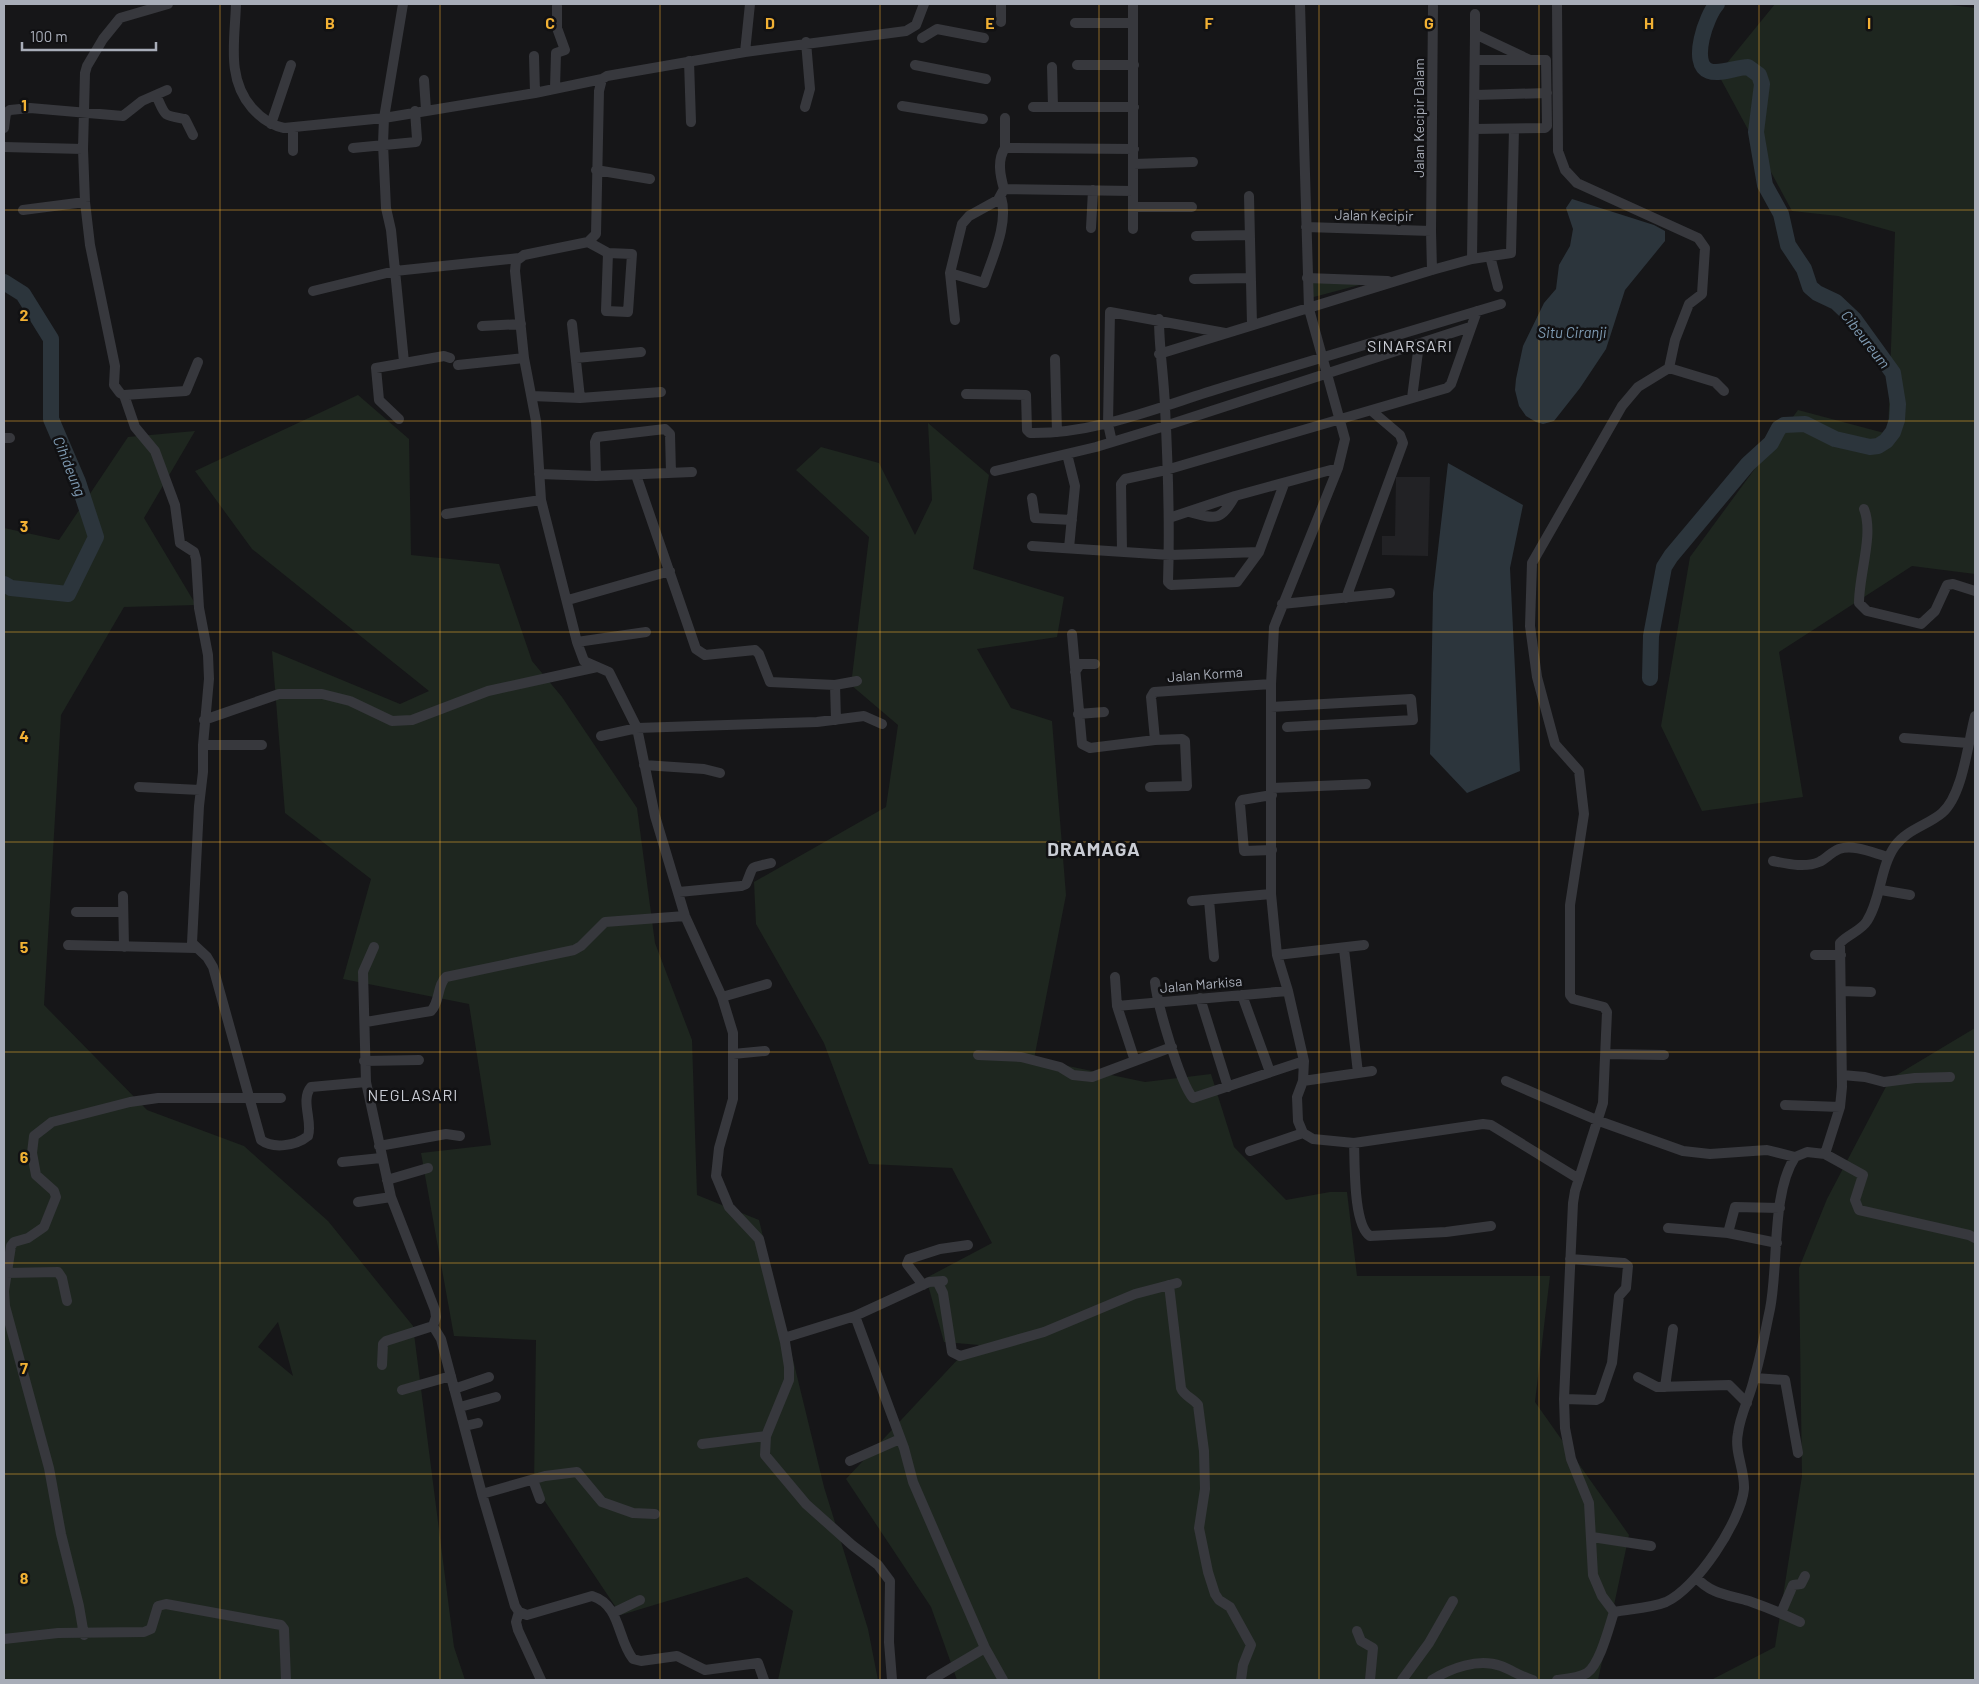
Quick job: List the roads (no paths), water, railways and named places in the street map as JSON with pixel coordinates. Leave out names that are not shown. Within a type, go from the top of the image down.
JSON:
[{"type":"street","points":[[168,4],[134,8],[120,18],[114,24],[87,66],[84,82],[83,149],[85,202],[90,245],[115,366],[114,385],[120,393],[124,394],[186,392],[198,362]]},
{"type":"street","points":[[236,4],[234,69],[237,85],[254,111],[271,124],[293,128],[384,118],[420,110],[535,92],[689,61],[806,42],[906,31],[916,25],[924,4]]},
{"type":"street","points":[[403,4],[384,118],[383,144],[386,208],[391,227],[404,362]]},
{"type":"street","points":[[745,52],[750,4]]},
{"type":"street","points":[[1001,4],[1001,22]]},
{"type":"street","points":[[1133,4],[1133,229]]},
{"type":"street","points":[[1300,4],[1308,309],[1345,439],[1338,468],[1274,627],[1271,684],[1271,894],[1278,955],[1304,1061],[1303,1081],[1298,1092],[1296,1106],[1298,1121],[1303,1133],[1321,1142],[1354,1143],[1483,1124],[1491,1125],[1579,1179]]},
{"type":"street","points":[[1557,4],[1558,151],[1565,170],[1577,183],[1698,238],[1705,248],[1702,294],[1688,307],[1675,340],[1669,368],[1638,387],[1622,406],[1532,563],[1530,626],[1537,677],[1556,744],[1579,771],[1584,814],[1570,905],[1570,995],[1573,999],[1606,1009],[1603,1103],[1573,1203],[1564,1399],[1568,1444],[1587,1496],[1592,1537],[1593,1575],[1602,1596],[1614,1612]]},
{"type":"street","points":[[555,88],[556,53],[565,50],[557,28],[557,6]]},
{"type":"street","name":"Jalan Kecipir Dalam","points":[[1431,230],[1433,6]]},
{"type":"street","points":[[1472,259],[1476,60],[1475,14]]},
{"type":"street","points":[[1075,23],[1133,23]]},
{"type":"street","points":[[922,38],[937,30],[984,38]]},
{"type":"street","points":[[1476,34],[1530,60]]},
{"type":"street","points":[[805,107],[810,89],[806,42]]},
{"type":"street","points":[[534,56],[535,92]]},
{"type":"street","points":[[1474,129],[1546,127],[1547,93],[1546,60],[1476,60]]},
{"type":"street","points":[[689,61],[691,122]]},
{"type":"street","points":[[271,124],[291,64]]},
{"type":"street","points":[[915,65],[986,78]]},
{"type":"street","points":[[1077,65],[1134,65]]},
{"type":"street","points":[[1052,67],[1053,107]]},
{"type":"street","points":[[314,291],[394,271],[519,258],[588,242],[594,237],[596,230],[599,91],[602,79]]},
{"type":"street","points":[[353,148],[417,141],[424,80]]},
{"type":"street","points":[[4,128],[6,113],[10,110],[30,108],[123,116],[142,101],[167,90]]},
{"type":"street","points":[[1475,95],[1547,93]]},
{"type":"street","points":[[156,95],[166,116],[185,120],[192,135]]},
{"type":"street","points":[[902,106],[983,119]]},
{"type":"street","points":[[1034,107],[1134,107]]},
{"type":"street","points":[[950,273],[984,283],[1002,227],[1004,205],[1000,175],[1000,156],[1006,148],[1005,118]]},
{"type":"street","points":[[293,128],[293,151]]},
{"type":"street","points":[[1159,354],[1432,270],[1472,259],[1510,254],[1512,251],[1514,129]]},
{"type":"street","points":[[4,147],[83,149]]},
{"type":"street","points":[[1006,148],[1134,149]]},
{"type":"street","points":[[1134,164],[1193,162]]},
{"type":"street","points":[[596,170],[650,179]]},
{"type":"street","points":[[1091,228],[1092,190]]},
{"type":"street","points":[[955,320],[950,273],[964,219],[1003,193],[1092,190],[1133,191]]},
{"type":"street","points":[[1249,196],[1252,325]]},
{"type":"street","points":[[22,210],[85,202]]},
{"type":"street","points":[[1134,207],[1192,206]]},
{"type":"street","name":"Jalan Kecipir","points":[[1306,227],[1431,230],[1432,270]]},
{"type":"street","points":[[1196,236],[1250,234]]},
{"type":"street","points":[[588,242],[608,253],[632,254],[628,312],[606,311],[608,253]]},
{"type":"street","points":[[1490,256],[1498,287]]},
{"type":"street","points":[[519,258],[516,261],[515,271],[524,358],[532,396],[537,435],[540,500],[568,600],[577,642],[584,661],[610,672],[637,728],[655,816],[685,916],[722,997],[733,1033],[733,1099],[719,1148],[716,1176],[729,1207],[758,1239],[784,1338],[789,1380],[766,1436],[764,1452],[766,1458],[806,1504],[852,1546],[878,1565],[890,1581],[889,1642],[892,1680]]},
{"type":"street","points":[[1194,279],[1251,278]]},
{"type":"street","points":[[1307,278],[1395,281]]},
{"type":"street","points":[[966,394],[1024,394],[1027,397],[1028,432],[1057,432],[1108,424],[1165,405],[1501,304]]},
{"type":"street","points":[[1112,442],[1108,424],[1109,313],[1114,311],[1227,333]]},
{"type":"street","points":[[1122,551],[1122,481],[1340,419],[1373,412],[1450,387],[1477,311]]},
{"type":"street","points":[[1159,319],[1159,354],[1165,405],[1169,518],[1170,555],[1168,582],[1171,585],[1232,584],[1239,580],[1259,552],[1284,484]]},
{"type":"street","points":[[482,326],[521,324]]},
{"type":"street","points":[[572,324],[580,398]]},
{"type":"street","points":[[995,470],[1112,442],[1470,327]]},
{"type":"street","points":[[1412,398],[1419,344]]},
{"type":"street","points":[[576,358],[641,352]]},
{"type":"street","points":[[399,419],[379,400],[375,370],[404,362],[446,356],[454,361],[524,358]]},
{"type":"street","points":[[1055,359],[1057,432]]},
{"type":"street","points":[[1669,368],[1715,382],[1724,391]]},
{"type":"street","points":[[532,396],[580,398],[662,392]]},
{"type":"street","points":[[124,394],[135,426],[155,451],[175,505],[180,543],[195,555],[199,608],[209,667],[202,745],[203,772],[200,790],[192,940],[196,948],[207,957],[213,967],[252,1098],[261,1140],[266,1144],[287,1144],[302,1140],[309,1134],[306,1096],[311,1087],[366,1082]]},
{"type":"street","points":[[1346,598],[1403,442],[1400,435],[1373,412]]},
{"type":"street","points":[[596,476],[595,442],[597,437],[665,429],[670,434],[671,473]]},
{"type":"street","points":[[1067,454],[1075,486],[1069,548]]},
{"type":"street","points":[[1169,518],[1235,496],[1338,468]]},
{"type":"street","points":[[539,474],[596,476],[692,472]]},
{"type":"street","points":[[636,474],[694,644],[702,655],[755,650],[760,655],[770,682],[835,685],[857,681]]},
{"type":"street","points":[[1032,498],[1035,518],[1072,520]]},
{"type":"street","points":[[446,514],[540,500]]},
{"type":"street","points":[[1864,509],[1867,515],[1867,548],[1862,567],[1859,603],[1867,611],[1921,624],[1935,611],[1947,585],[1953,584],[1975,591]]},
{"type":"street","points":[[1032,546],[1170,555],[1259,552]]},
{"type":"street","points":[[568,600],[670,572]]},
{"type":"street","points":[[1282,604],[1390,593]]},
{"type":"street","points":[[577,642],[646,632]]},
{"type":"street","points":[[1072,634],[1081,741],[1086,747],[1155,740],[1182,739],[1185,741],[1187,786],[1150,787]]},
{"type":"street","points":[[1075,672],[1080,664],[1095,664]]},
{"type":"street","points":[[204,720],[279,694],[322,694],[350,701],[392,721],[412,720],[488,691],[598,666]]},
{"type":"street","name":"Jalan Korma","points":[[1155,740],[1151,696],[1154,692],[1271,684]]},
{"type":"street","points":[[835,685],[836,720]]},
{"type":"street","points":[[1271,707],[1411,699],[1412,720],[1287,727]]},
{"type":"street","points":[[1078,714],[1104,712]]},
{"type":"street","points":[[601,736],[637,728],[836,720],[864,716],[882,724]]},
{"type":"street","points":[[1825,1154],[1840,1107],[1842,1075],[1840,943],[1867,923],[1881,890],[1888,857],[1902,838],[1943,812],[1957,790],[1975,716]]},
{"type":"street","points":[[1904,738],[1968,743]]},
{"type":"street","points":[[202,745],[262,745]]},
{"type":"street","points":[[644,765],[706,770],[720,773]]},
{"type":"street","points":[[1272,850],[1244,851],[1240,804],[1242,800],[1272,792],[1366,784]]},
{"type":"street","points":[[139,787],[200,790]]},
{"type":"street","points":[[1773,861],[1796,865],[1811,864],[1820,862],[1838,849],[1845,848],[1888,857]]},
{"type":"street","points":[[679,892],[741,886],[746,884],[749,870],[753,867],[771,863]]},
{"type":"street","points":[[1881,890],[1910,895]]},
{"type":"street","points":[[1192,901],[1271,894]]},
{"type":"street","points":[[123,896],[124,947]]},
{"type":"street","points":[[1209,900],[1214,957]]},
{"type":"street","points":[[76,912],[122,912]]},
{"type":"street","points":[[366,1022],[431,1011],[435,1006],[442,981],[446,977],[574,950],[581,946],[606,922],[685,916]]},
{"type":"street","points":[[68,945],[196,948]]},
{"type":"street","points":[[1278,955],[1344,949],[1364,945]]},
{"type":"street","points":[[374,947],[363,972],[366,1022],[364,1061],[366,1082],[381,1158],[388,1180],[390,1197],[435,1310],[436,1317],[433,1326]]},
{"type":"street","points":[[1344,949],[1358,1073]]},
{"type":"street","points":[[1816,954],[1841,955]]},
{"type":"street","points":[[1115,977],[1117,1006],[1135,1062]]},
{"type":"street","points":[[1155,982],[1157,1002],[1172,1047],[1192,1096],[1196,1098],[1304,1061]]},
{"type":"street","points":[[722,997],[767,984]]},
{"type":"street","name":"Jalan Markisa","points":[[1117,1006],[1288,991]]},
{"type":"street","points":[[1841,991],[1871,992]]},
{"type":"street","points":[[1242,995],[1270,1072]]},
{"type":"street","points":[[1200,998],[1228,1087]]},
{"type":"street","points":[[978,1055],[1021,1057],[1060,1067],[1073,1075],[1086,1078],[1100,1075],[1172,1047]]},
{"type":"street","points":[[733,1054],[765,1051]]},
{"type":"street","points":[[1605,1054],[1664,1056]]},
{"type":"street","points":[[364,1061],[419,1060]]},
{"type":"street","points":[[1303,1081],[1372,1071]]},
{"type":"street","points":[[1842,1075],[1864,1077],[1884,1082],[1915,1078],[1950,1077]]},
{"type":"street","points":[[1506,1081],[1599,1121],[1683,1152],[1710,1154],[1767,1150],[1795,1156],[1807,1152],[1825,1154],[1863,1175],[1855,1200],[1859,1210],[1970,1235],[1975,1238]]},
{"type":"street","points":[[84,1635],[79,1606],[61,1534],[47,1458],[4,1306],[6,1273],[11,1246],[14,1242],[28,1238],[44,1227],[56,1198],[54,1191],[36,1175],[33,1162],[33,1142],[40,1130],[52,1122],[130,1102],[158,1098],[281,1098]]},
{"type":"street","points":[[1785,1105],[1840,1107]]},
{"type":"street","points":[[1250,1151],[1303,1133]]},
{"type":"street","points":[[379,1146],[446,1134],[460,1136]]},
{"type":"street","points":[[1354,1143],[1358,1208],[1364,1229],[1370,1236],[1446,1232],[1491,1226]]},
{"type":"street","points":[[1614,1612],[1665,1602],[1696,1577],[1729,1532],[1741,1503],[1744,1488],[1738,1433],[1755,1378],[1772,1299],[1780,1208],[1789,1166],[1795,1156]]},
{"type":"street","points":[[342,1162],[381,1158]]},
{"type":"street","points":[[388,1180],[428,1168]]},
{"type":"street","points":[[358,1202],[390,1197]]},
{"type":"street","points":[[1728,1233],[1735,1208],[1780,1208]]},
{"type":"street","points":[[1668,1228],[1728,1233],[1777,1243]]},
{"type":"street","points":[[923,1285],[910,1270],[907,1264],[909,1260],[940,1250],[968,1246]]},
{"type":"street","points":[[1564,1399],[1596,1400],[1600,1398],[1612,1363],[1619,1296],[1626,1288],[1628,1269],[1628,1266],[1624,1263],[1570,1259]]},
{"type":"street","points":[[56,1272],[64,1264]]},
{"type":"street","points":[[6,1273],[56,1272],[61,1275],[67,1301]]},
{"type":"street","points":[[784,1338],[855,1316],[932,1281],[940,1282],[952,1352],[960,1356],[1044,1332],[1122,1298],[1173,1284],[1181,1388],[1184,1394],[1194,1399],[1198,1405],[1204,1451],[1205,1489],[1199,1528],[1208,1572],[1215,1594],[1219,1600],[1230,1607],[1251,1645],[1243,1665],[1240,1680]]},
{"type":"street","points":[[855,1316],[900,1439],[913,1482],[985,1648],[1003,1680]]},
{"type":"street","points":[[382,1365],[383,1344],[386,1341],[433,1326]]},
{"type":"street","points":[[433,1326],[441,1339],[482,1494],[518,1612],[516,1622],[518,1630],[541,1680]]},
{"type":"street","points":[[1665,1387],[1673,1329]]},
{"type":"street","points":[[402,1390],[451,1376]]},
{"type":"street","points":[[454,1388],[489,1377]]},
{"type":"street","points":[[1638,1377],[1652,1386],[1726,1385],[1733,1388],[1747,1403]]},
{"type":"street","points":[[1755,1378],[1784,1380],[1798,1453]]},
{"type":"street","points":[[460,1407],[496,1397]]},
{"type":"street","points":[[465,1426],[478,1423]]},
{"type":"street","points":[[702,1444],[766,1436]]},
{"type":"street","points":[[850,1461],[900,1439]]},
{"type":"street","points":[[482,1494],[559,1473],[577,1472],[602,1502],[633,1514],[655,1514]]},
{"type":"street","points":[[533,1480],[540,1499]]},
{"type":"street","points":[[1592,1537],[1651,1546]]},
{"type":"street","points":[[1781,1613],[1793,1585],[1801,1584],[1805,1576]]},
{"type":"street","points":[[1696,1577],[1702,1584],[1718,1593],[1781,1613],[1800,1622]]},
{"type":"street","points":[[518,1612],[533,1614],[582,1597],[592,1596],[602,1601],[614,1613],[633,1659],[641,1661],[677,1656],[705,1670],[758,1663],[764,1680]]},
{"type":"street","points":[[614,1613],[640,1600]]},
{"type":"street","points":[[1402,1680],[1429,1643],[1453,1601]]},
{"type":"street","points":[[4,1638],[58,1633],[84,1635],[148,1631],[158,1606],[163,1604],[278,1625],[284,1629],[286,1680]]},
{"type":"street","points":[[1557,1680],[1581,1676],[1590,1670],[1597,1660],[1614,1612]]},
{"type":"street","points":[[1357,1632],[1361,1641],[1373,1648],[1370,1680]]},
{"type":"street","points":[[931,1680],[985,1648]]},
{"type":"street","points":[[1432,1680],[1459,1667],[1484,1663],[1501,1666],[1520,1678],[1533,1680]]},
{"type":"water","name":"Situ Ciranji","points":[[1572,199],[1654,225],[1665,231],[1665,241],[1625,290],[1606,349],[1580,388],[1554,421],[1543,424],[1526,416],[1519,406],[1515,390],[1516,379],[1523,346],[1544,303],[1556,289],[1559,265],[1570,246],[1573,229],[1566,208]]},
{"type":"water","points":[[1448,463],[1523,505],[1510,568],[1520,771],[1467,793],[1430,754],[1433,593]]},
{"type":"waterway","name":"Cibeureum","points":[[1650,678],[1651,636],[1664,567],[1671,556],[1748,464],[1771,443],[1779,428],[1784,425],[1805,424],[1835,439],[1870,447],[1878,446],[1886,441],[1893,432],[1897,420],[1898,404],[1893,373],[1854,319],[1836,302],[1817,293],[1810,287],[1804,269],[1788,245],[1781,214],[1765,185],[1756,132],[1762,84],[1759,75],[1748,67],[1718,72],[1709,71],[1703,67],[1700,59],[1702,39],[1709,18],[1717,4]]},
{"type":"waterway","name":"Cihideung","points":[[4,282],[23,294],[51,339],[51,419],[78,482],[96,537],[68,594],[11,588],[4,584]]},
{"type":"district","name":"SINARSARI","points":[[1410,345]]},
{"type":"district","name":"DRAMAGA","points":[[1094,848]]},
{"type":"district","name":"NEGLASARI","points":[[413,1094]]}]
